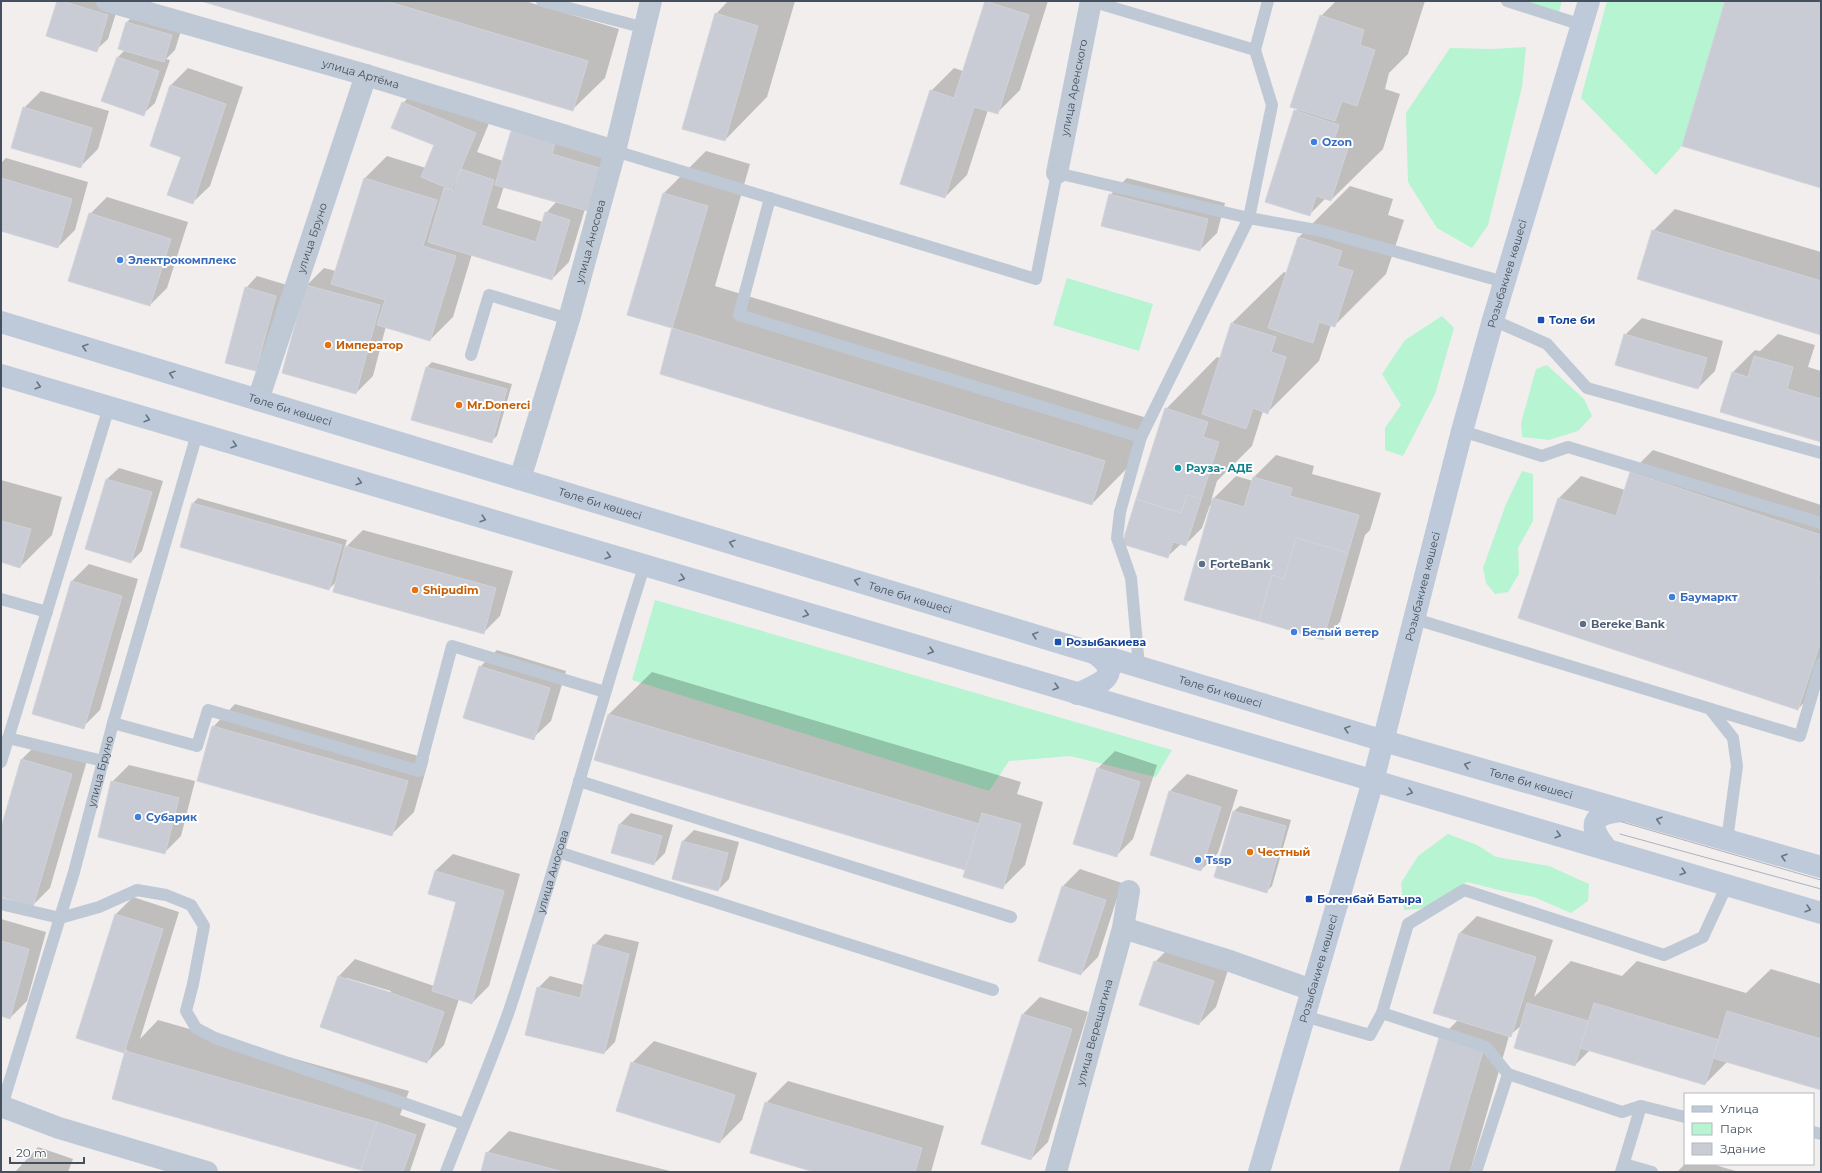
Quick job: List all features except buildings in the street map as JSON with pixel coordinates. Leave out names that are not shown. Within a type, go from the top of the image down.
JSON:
[{"type":"main road","name":"Розыбакиев көшесі","points":[[1259,1172],[1384,741],[1462,431],[1493,320],[1589,1]]},
{"type":"main road","name":"Төле би көшесі","points":[[1,322],[1384,741],[1821,867]]},
{"type":"main road","points":[[1,375],[1821,913]]},
{"type":"main road","points":[[1077,694],[1103,682],[1107,678],[1108,666],[1105,660],[1094,653]]},
{"type":"main road","points":[[1607,849],[1596,832],[1595,825],[1599,817],[1610,812],[1626,811]]},
{"type":"street","name":"улица Артёма","points":[[107,1],[366,76],[615,151]]},
{"type":"street","name":"улица Аносова","points":[[520,479],[569,319],[615,151],[651,1]]},
{"type":"street","name":"улица Аренского","points":[[1057,173],[1091,1]]},
{"type":"street","name":"улица Бруно","points":[[258,400],[366,76]]},
{"type":"street","name":"улица Верещагина","points":[[1056,1172],[1123,928],[1129,891]]},
{"type":"street","points":[[1123,928],[1230,961],[1312,990]]},
{"type":"street","points":[[1,1107],[59,1128],[207,1172]]},
{"type":"lane","points":[[542,1],[645,28]]},
{"type":"lane","points":[[1091,1],[1255,50]]},
{"type":"lane","points":[[1139,666],[1131,578],[1117,538],[1120,512],[1141,437],[1249,218],[1272,105],[1255,50],[1268,1]]},
{"type":"lane","points":[[1507,1],[1582,25]]},
{"type":"lane","points":[[615,151],[1036,279],[1057,173],[1249,218],[1322,231],[1504,282]]},
{"type":"lane","points":[[770,198],[739,315],[1141,437]]},
{"type":"lane","points":[[471,355],[489,294],[569,319]]},
{"type":"lane","points":[[1493,320],[1548,344],[1587,388],[1821,453]]},
{"type":"lane","points":[[1,762],[109,407]]},
{"type":"lane","points":[[1462,431],[1542,456],[1568,447],[1821,523]]},
{"type":"lane","name":"улица Бруно","points":[[1,1107],[60,918],[113,723],[197,434]]},
{"type":"lane","name":"улица Аносова","points":[[446,1172],[509,1009],[644,566]]},
{"type":"lane","points":[[1,599],[47,612]]},
{"type":"lane","points":[[1415,619],[1800,736],[1821,664]]},
{"type":"lane","points":[[113,723],[197,746],[208,710],[419,771],[452,646],[605,692]]},
{"type":"lane","points":[[1710,709],[1732,738],[1737,766],[1727,840]]},
{"type":"lane","points":[[8,738],[103,761]]},
{"type":"lane","points":[[579,781],[1011,917]]},
{"type":"lane","points":[[558,852],[992,990]]},
{"type":"lane","points":[[1304,1016],[1370,1035],[1382,1013],[1408,924],[1464,890],[1664,955],[1703,937],[1727,885]]},
{"type":"lane","points":[[1,904],[60,918],[99,906],[137,890],[166,895],[191,905],[204,926],[193,984],[186,1011],[196,1028],[215,1038],[464,1124]]},
{"type":"lane","points":[[1382,1013],[1486,1047],[1508,1074],[1622,1112],[1641,1106],[1684,1118]]},
{"type":"lane","points":[[1476,1172],[1508,1074]]},
{"type":"lane","points":[[1641,1106],[1622,1168],[1652,1172]]},
{"type":"green space","points":[[1522,1],[1562,1],[1557,19]]},
{"type":"green space","points":[[1607,1],[1725,1],[1682,146],[1656,175],[1581,98]]},
{"type":"green space","points":[[1526,47],[1522,87],[1488,225],[1472,248],[1437,228],[1408,182],[1406,113],[1450,48],[1492,49]]},
{"type":"green space","points":[[1067,278],[1153,304],[1139,351],[1053,325]]},
{"type":"green space","points":[[1442,316],[1454,328],[1435,394],[1403,456],[1385,450],[1385,428],[1401,405],[1382,374],[1405,340]]},
{"type":"green space","points":[[1547,365],[1584,399],[1592,416],[1578,431],[1549,440],[1522,437],[1521,423],[1536,369]]},
{"type":"green space","points":[[1522,471],[1533,474],[1533,521],[1518,548],[1519,574],[1508,592],[1495,594],[1486,583],[1483,568],[1506,504]]},
{"type":"green space","points":[[655,600],[1172,750],[1156,777],[1070,756],[1009,761],[989,791],[632,680]]},
{"type":"green space","points":[[1448,834],[1477,845],[1496,857],[1549,866],[1589,884],[1588,901],[1571,913],[1534,897],[1467,882],[1426,908],[1404,910],[1401,883],[1418,856]]},
{"type":"tram line","points":[[1622,822],[1821,880]]},
{"type":"tram line","points":[[1620,834],[1821,889]]},
{"type":"place","name":"Ozon","points":[[1314,142]]},
{"type":"place","name":"Электрокомплекс","points":[[120,260]]},
{"type":"place","name":"Толе би","points":[[1541,320]]},
{"type":"place","name":"Император","points":[[328,345]]},
{"type":"place","name":"Mr.Donerci","points":[[459,405]]},
{"type":"place","name":"Рауза- АДЕ","points":[[1178,468]]},
{"type":"place","name":"ForteBank","points":[[1202,564]]},
{"type":"place","name":"Shipudim","points":[[415,590]]},
{"type":"place","name":"Баумаркт","points":[[1672,597]]},
{"type":"place","name":"Bereke Bank","points":[[1583,624]]},
{"type":"place","name":"Белый ветер","points":[[1294,632]]},
{"type":"place","name":"Розыбакиева","points":[[1058,642]]},
{"type":"place","name":"Субарик","points":[[138,817]]},
{"type":"place","name":"Честный","points":[[1250,852]]},
{"type":"place","name":"Tssp","points":[[1198,860]]},
{"type":"place","name":"Богенбай Батыра","points":[[1309,899]]}]
